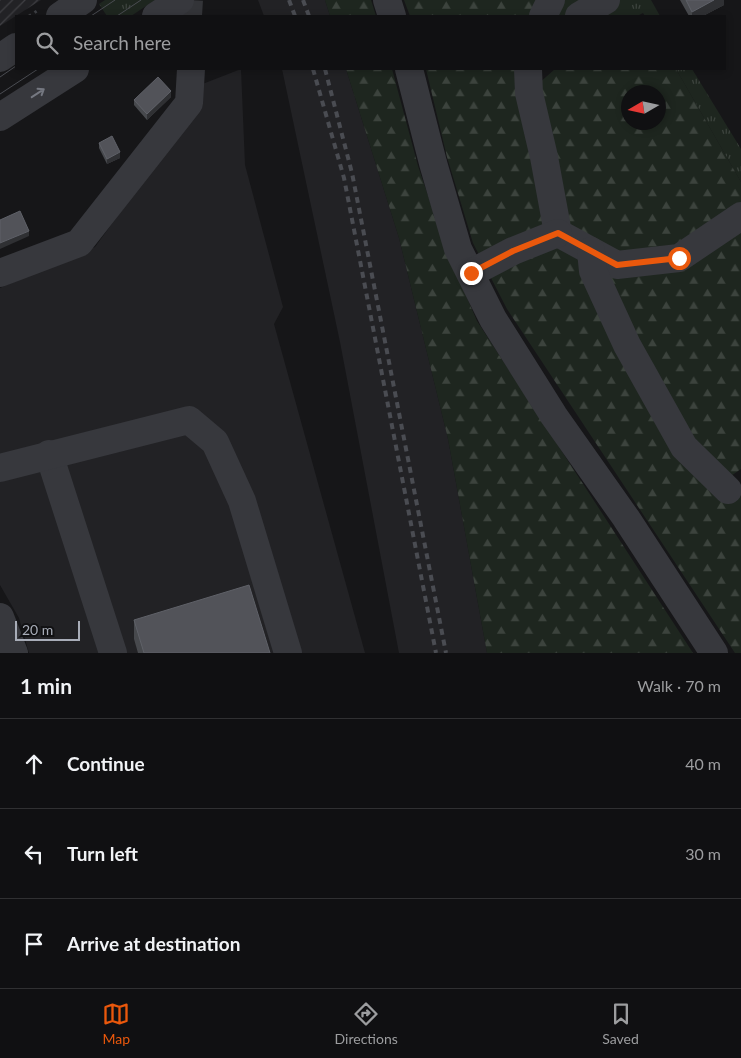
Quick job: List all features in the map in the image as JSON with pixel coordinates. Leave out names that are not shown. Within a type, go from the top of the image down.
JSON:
[{"type":"street","points":[[61,15],[83,0]]},
{"type":"street","points":[[158,15],[180,0]]},
{"type":"street","points":[[386,0],[392,15]]},
{"type":"street","points":[[544,15],[551,0]]},
{"type":"street","points":[[581,15],[606,0]]},
{"type":"street","points":[[0,58],[15,48]]},
{"type":"street","points":[[0,117],[73,70]]},
{"type":"street","points":[[0,273],[79,243],[189,104],[191,70]]},
{"type":"street","points":[[408,70],[458,248],[493,319],[554,416],[626,518],[714,653]]},
{"type":"street","points":[[528,70],[529,93],[544,157],[558,233]]},
{"type":"street","points":[[558,233],[617,265],[679,258],[741,216]]},
{"type":"street","points":[[471,273],[513,251],[558,233]]},
{"type":"street","points":[[591,251],[593,271],[627,345],[684,447],[737,493]]},
{"type":"street","points":[[0,468],[49,454],[190,420],[215,442],[242,500],[288,653]]},
{"type":"street","points":[[49,454],[113,653]]},
{"type":"street","points":[[0,617],[14,653]]},
{"type":"shaded area","points":[[0,0],[41,0],[15,15],[0,26]]},
{"type":"shaded area","points":[[258,0],[325,0],[330,15],[264,15]]},
{"type":"shaded area","points":[[241,70],[245,165],[283,307],[274,324],[365,653],[29,653],[19,618],[0,585],[0,288],[95,247],[199,104],[200,85]]},
{"type":"shaded area","points":[[282,70],[346,70],[399,238],[448,439],[487,653],[399,653],[340,342]]},
{"type":"green space","points":[[105,0],[155,0],[132,15],[106,15],[99,4]]},
{"type":"green space","points":[[325,0],[371,0],[376,15],[330,15]]},
{"type":"green space","points":[[404,0],[551,0],[544,15],[410,15]]},
{"type":"green space","points":[[551,0],[651,0],[659,15],[644,15],[643,13],[639,15],[544,15]]},
{"type":"green space","points":[[346,70],[392,70],[418,166],[447,252],[477,321],[693,653],[487,653],[448,439],[399,238]]},
{"type":"green space","points":[[426,70],[528,70],[529,92],[554,70],[677,70],[741,182],[741,469],[728,478],[741,497],[741,653],[735,653],[507,309],[473,243],[447,157]]},
{"type":"green space","points":[[677,70],[693,70],[741,149],[741,182]]},
{"type":"building","points":[[686,0],[714,0],[692,12]]},
{"type":"building","points":[[158,77],[171,91],[147,114],[134,100]]},
{"type":"building","points":[[112,136],[120,152],[107,159],[99,143]]},
{"type":"building","points":[[20,211],[29,231],[0,243],[0,220]]},
{"type":"building","points":[[249,585],[270,653],[144,653],[134,620]]},
{"type":"tunnel","points":[[188,15],[189,0]]},
{"type":"tram line","points":[[92,15],[115,0]]},
{"type":"tram line","points":[[118,15],[141,0]]},
{"type":"tram line","points":[[0,77],[15,67]]},
{"type":"tram line","points":[[0,94],[36,70]]},
{"type":"railway","points":[[289,0],[295,15]]},
{"type":"railway","points":[[303,0],[309,15]]},
{"type":"railway","points":[[313,70],[344,178],[436,653]]},
{"type":"railway","points":[[325,70],[352,173],[446,653]]},
{"type":"route","points":[[471,273],[513,251],[558,233],[617,265],[679,258]]}]
